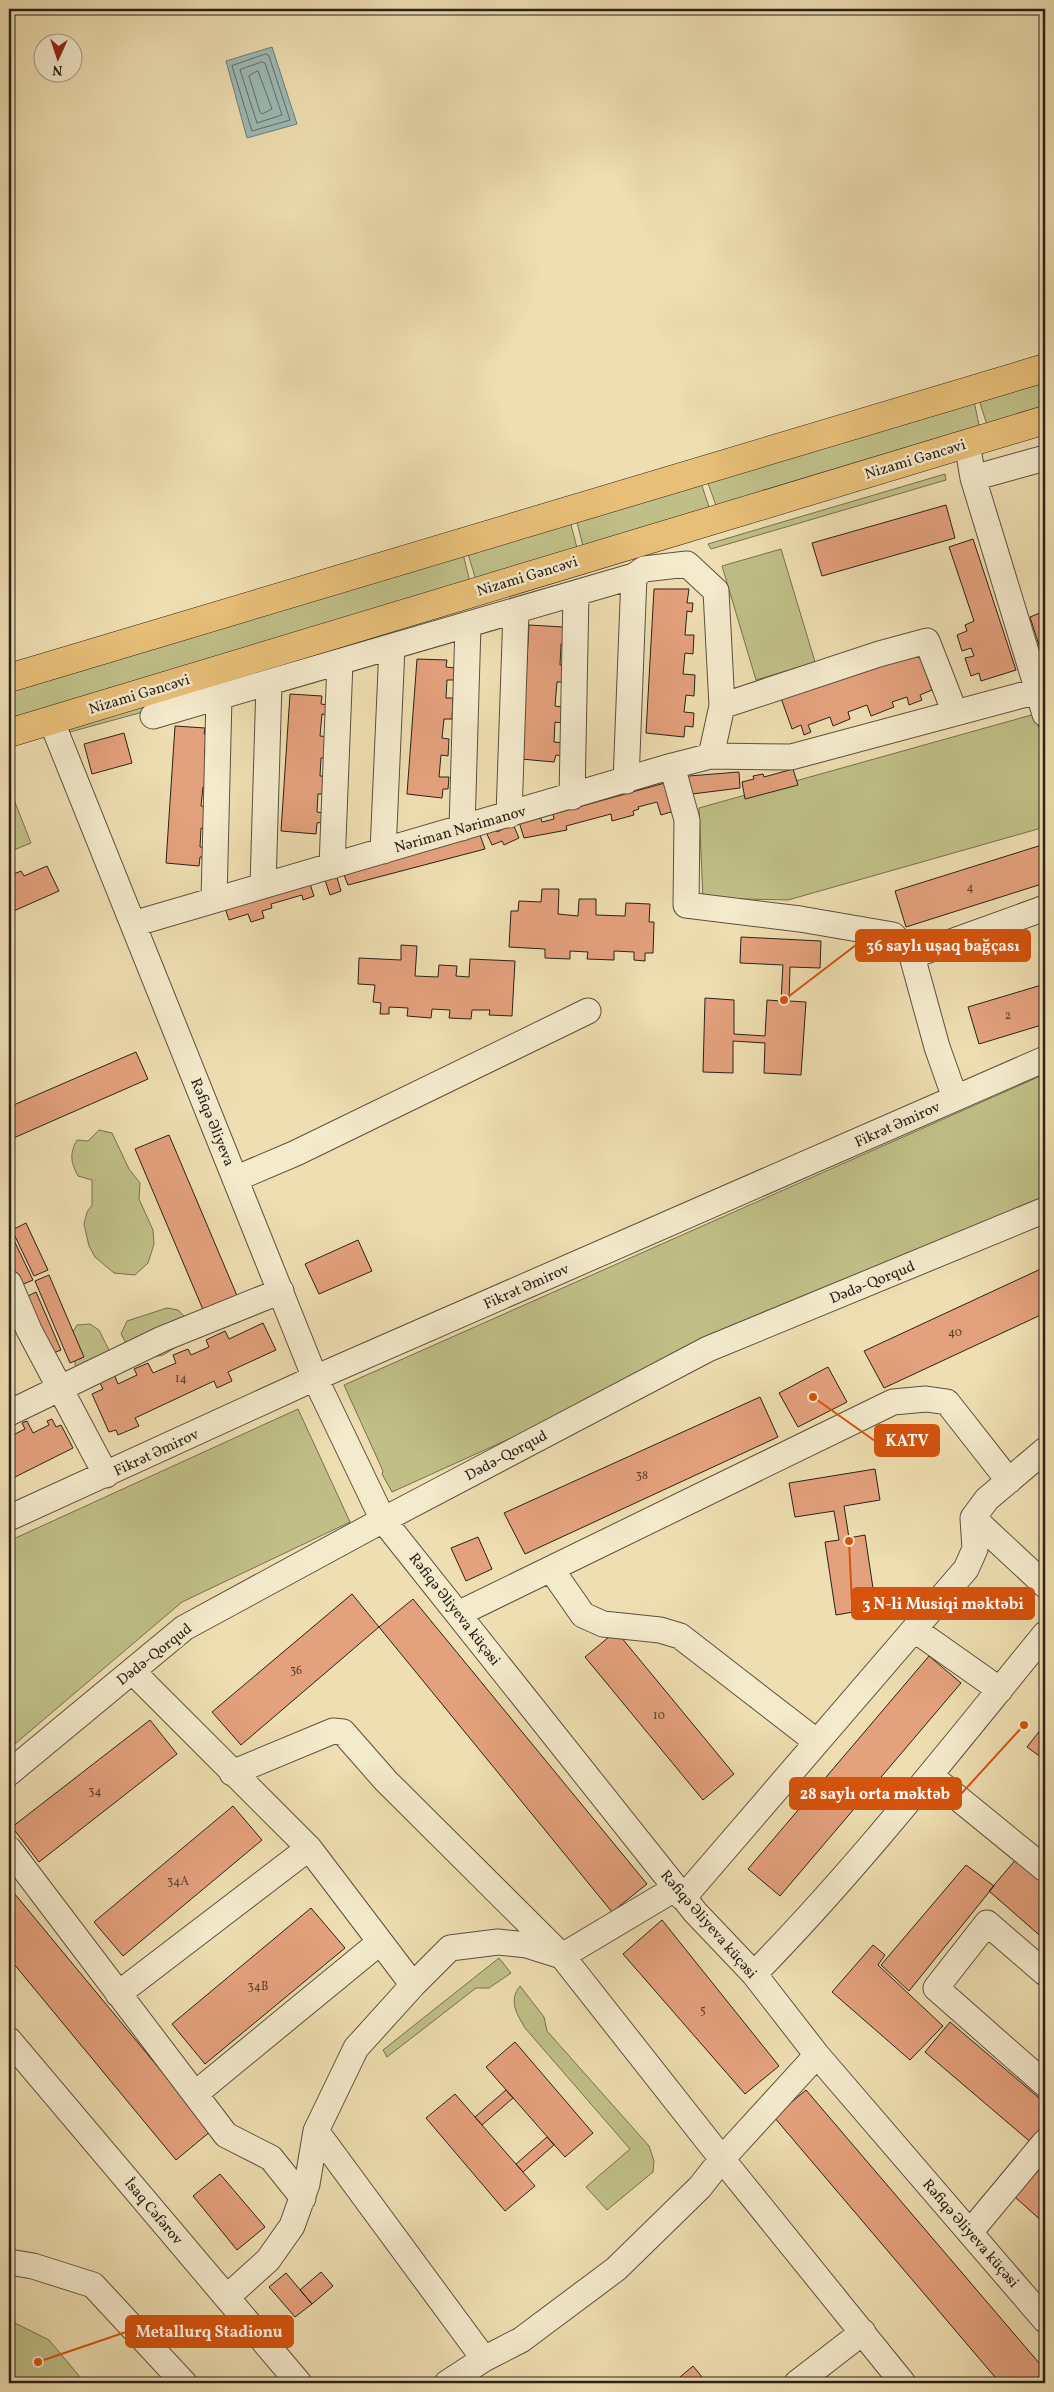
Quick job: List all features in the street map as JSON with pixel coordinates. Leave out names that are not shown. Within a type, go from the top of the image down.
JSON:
[{"type":"main road","points":[[9,678],[1045,368]]},
{"type":"main road","name":"Nizami Gəncəvi","points":[[9,732],[1045,420]]},
{"type":"street","points":[[968,443],[973,478],[1043,698]]},
{"type":"street","points":[[973,478],[1045,458]]},
{"type":"street","points":[[153,716],[634,576],[644,569],[687,564],[716,591],[722,706],[711,756]]},
{"type":"street","points":[[626,781],[634,576]]},
{"type":"street","points":[[572,797],[576,593]]},
{"type":"street","points":[[509,815],[516,611]]},
{"type":"street","points":[[462,828],[468,625]]},
{"type":"street","points":[[722,706],[879,654],[927,641],[955,713]]},
{"type":"street","points":[[383,851],[392,647]]},
{"type":"street","points":[[332,866],[340,662]]},
{"type":"street","points":[[263,886],[269,682]]},
{"type":"street","points":[[214,900],[219,697]]},
{"type":"street","name":"Nəriman Nərimanov","points":[[133,924],[711,756],[791,757],[955,713],[1043,698]]},
{"type":"street","name":"Rəfiqə Əliyeva","points":[[51,720],[315,1378],[384,1520]]},
{"type":"street","points":[[672,766],[687,820],[686,905],[800,919],[893,935],[912,956],[936,1047],[955,1098]]},
{"type":"street","points":[[912,956],[1045,908]]},
{"type":"street","points":[[235,1179],[296,1153],[588,1012]]},
{"type":"street","name":"Fikrət Əmirov","points":[[9,1518],[315,1378],[1045,1059]]},
{"type":"street","name":"Dədə-Qorqud","points":[[9,1773],[184,1628],[708,1349],[1045,1210]]},
{"type":"street","points":[[9,1284],[29,1330],[106,1475]]},
{"type":"street","points":[[9,1413],[162,1338],[281,1291]]},
{"type":"street","points":[[458,1614],[892,1402],[926,1399],[947,1402],[1009,1481]]},
{"type":"street","points":[[227,2297],[268,2260],[292,2226],[303,2198],[316,2130],[356,2048],[413,1985],[450,1948],[498,1942],[527,1945],[562,1956],[680,1893],[817,1742],[966,1569],[975,1549],[973,1518],[987,1499],[1045,1450]]},
{"type":"street","points":[[973,1518],[1045,1585]]},
{"type":"street","name":"Rəfiqə Əliyeva küçəsi","points":[[384,1520],[680,1893],[754,1974],[817,2055],[1045,2320]]},
{"type":"street","points":[[551,1569],[582,1615],[602,1624],[660,1630],[680,1636],[817,1742]]},
{"type":"street","points":[[914,1630],[1000,1690]]},
{"type":"street","points":[[754,1974],[808,1919],[931,1776],[1045,1634]]},
{"type":"street","points":[[132,1671],[309,1848],[413,1985]]},
{"type":"street","points":[[232,1773],[333,1732],[343,1732],[386,1781],[562,1956],[722,2159],[903,2383]]},
{"type":"street","points":[[931,1776],[1045,1868]]},
{"type":"street","points":[[118,1994],[309,1848]]},
{"type":"street","points":[[9,1850],[226,2135],[271,2158],[303,2198]]},
{"type":"street","points":[[1045,1973],[987,1923],[936,1988],[1045,2084]]},
{"type":"street","points":[[195,2094],[380,1942]]},
{"type":"street","name":"İsaq Cəfərov","points":[[9,2040],[299,2383]]},
{"type":"street","points":[[447,2383],[484,2359],[521,2340],[616,2269],[678,2209],[817,2055]]},
{"type":"street","points":[[316,2130],[484,2359]]},
{"type":"street","points":[[970,2231],[1045,2142]]},
{"type":"street","points":[[9,2262],[33,2266],[93,2285],[184,2383]]},
{"type":"street","points":[[797,2383],[863,2332]]},
{"type":"shaded area","points":[[1045,381],[1045,411],[988,428],[979,400]]},
{"type":"shaded area","points":[[974,401],[980,430],[717,508],[706,478]]},
{"type":"shaded area","points":[[945,474],[946,480],[711,549],[708,544]]},
{"type":"shaded area","points":[[700,480],[710,510],[583,546],[576,519]]},
{"type":"shaded area","points":[[570,521],[577,548],[476,580],[467,551]]},
{"type":"shaded area","points":[[781,549],[815,662],[756,680],[722,566]]},
{"type":"shaded area","points":[[462,550],[470,582],[9,720],[9,688]]},
{"type":"shaded area","points":[[199,690],[201,696],[70,732],[68,726]]},
{"type":"shaded area","points":[[1035,714],[1045,749],[1045,827],[788,900],[703,898],[699,808]]},
{"type":"shaded area","points":[[9,787],[31,843],[9,852]]},
{"type":"shaded area","points":[[1045,1074],[1045,1196],[392,1492],[382,1474],[383,1471],[344,1385]]},
{"type":"shaded area","points":[[99,1130],[112,1133],[129,1169],[140,1183],[139,1199],[153,1230],[154,1244],[148,1263],[135,1275],[114,1273],[95,1257],[89,1246],[84,1224],[87,1212],[92,1205],[92,1180],[78,1176],[72,1163],[72,1154],[77,1140],[88,1141]]},
{"type":"shaded area","points":[[167,1308],[178,1310],[185,1317],[188,1340],[163,1355],[148,1358],[126,1343],[121,1334],[127,1321]]},
{"type":"shaded area","points":[[90,1324],[99,1330],[110,1352],[83,1373],[75,1365],[71,1335],[77,1325]]},
{"type":"shaded area","points":[[298,1409],[350,1522],[182,1602],[9,1749],[9,1541]]},
{"type":"shaded area","points":[[499,1958],[511,1973],[489,1988],[476,1988],[387,2057],[383,2050]]},
{"type":"shaded area","points":[[520,1986],[544,2017],[547,2031],[649,2146],[654,2161],[653,2172],[607,2210],[586,2187],[630,2149],[525,2028],[517,2013],[514,2002],[516,1992]]},
{"type":"shaded area","points":[[9,2320],[49,2340],[85,2383],[9,2383]]},
{"type":"water","points":[[272,47],[297,124],[247,138],[226,61]]},
{"type":"building","points":[[946,505],[955,538],[822,576],[812,543]]},
{"type":"building","points":[[973,539],[1016,670],[981,681],[979,673],[971,676],[965,658],[974,656],[971,648],[962,651],[957,635],[967,631],[965,625],[974,621],[949,547]]},
{"type":"building","points":[[654,589],[689,589],[687,603],[693,603],[692,612],[687,611],[685,635],[694,635],[693,654],[685,653],[683,674],[695,675],[694,696],[686,695],[684,712],[694,713],[693,727],[685,726],[684,737],[646,733]]},
{"type":"building","points":[[1045,611],[1045,664],[1030,617]]},
{"type":"building","points":[[529,625],[563,627],[563,634],[569,634],[569,644],[561,644],[560,665],[566,665],[565,682],[557,682],[555,706],[563,707],[562,723],[555,722],[554,742],[564,743],[563,756],[556,755],[554,762],[521,759]]},
{"type":"building","points":[[919,654],[932,690],[920,695],[922,700],[909,705],[907,697],[892,702],[894,707],[871,716],[867,705],[848,712],[850,719],[833,726],[830,717],[808,725],[811,732],[804,735],[801,725],[792,729],[781,698]]},
{"type":"building","points":[[417,659],[447,660],[446,667],[455,668],[454,680],[447,680],[446,698],[453,698],[452,719],[444,719],[442,738],[449,739],[448,756],[441,755],[439,777],[449,777],[448,789],[443,789],[442,798],[407,794]]},
{"type":"building","points":[[290,694],[322,696],[321,704],[328,705],[327,715],[322,714],[320,736],[329,737],[328,758],[321,758],[320,776],[324,776],[323,794],[318,794],[317,812],[324,813],[323,822],[317,823],[316,834],[281,831]]},
{"type":"building","points":[[175,726],[205,728],[204,734],[213,735],[212,747],[205,747],[205,767],[209,788],[203,787],[201,806],[209,807],[208,829],[201,828],[200,847],[207,847],[207,857],[200,857],[199,866],[166,863]]},
{"type":"building","points":[[124,733],[132,763],[92,774],[84,744]]},
{"type":"building","points":[[793,769],[798,785],[745,799],[742,782],[754,779],[753,776],[763,774],[764,777]]},
{"type":"building","points":[[739,772],[740,788],[684,795],[680,780],[689,776]]},
{"type":"building","points":[[672,781],[674,811],[661,815],[657,802],[638,807],[639,809],[633,811],[634,815],[612,821],[611,814],[566,826],[567,830],[524,838],[519,822],[540,816],[542,822],[554,819],[553,814]]},
{"type":"building","points":[[513,824],[519,838],[504,845],[502,841],[492,845],[486,832],[495,828],[497,832]]},
{"type":"building","points":[[480,835],[485,849],[348,885],[342,870]]},
{"type":"building","points":[[1045,844],[1045,883],[906,927],[895,891]]},
{"type":"building","points":[[47,866],[59,891],[9,913],[9,876],[21,871],[24,876]]},
{"type":"building","points":[[335,871],[341,891],[330,895],[323,874]]},
{"type":"building","points":[[308,878],[314,896],[303,900],[302,895],[271,904],[272,908],[262,911],[264,918],[251,922],[248,914],[229,920],[223,902]]},
{"type":"building","points":[[542,889],[559,889],[558,914],[578,916],[579,899],[596,899],[596,915],[625,916],[626,903],[650,904],[649,922],[654,922],[653,953],[645,953],[645,961],[634,960],[634,952],[614,951],[614,960],[587,959],[588,952],[570,951],[570,959],[545,958],[545,949],[509,947],[511,911],[518,911],[519,901],[541,902]]},
{"type":"building","points":[[741,937],[821,941],[820,968],[790,967],[789,1001],[806,1002],[801,1075],[764,1073],[765,1043],[733,1041],[733,1073],[703,1072],[705,998],[734,1000],[734,1034],[765,1036],[767,1000],[781,1001],[783,965],[740,963]]},
{"type":"building","points":[[401,945],[417,946],[415,976],[438,977],[439,965],[457,966],[456,976],[469,977],[470,959],[515,961],[512,1016],[489,1015],[490,1010],[472,1010],[471,1019],[449,1018],[450,1010],[432,1009],[431,1018],[407,1016],[408,1008],[389,1007],[389,1014],[380,1014],[381,1003],[373,1002],[375,985],[358,984],[359,958],[401,960]]},
{"type":"building","points":[[1045,984],[1045,1024],[979,1044],[968,1007]]},
{"type":"building","points":[[136,1052],[148,1079],[9,1140],[9,1107]]},
{"type":"building","points":[[169,1135],[238,1298],[204,1312],[135,1149]]},
{"type":"building","points":[[26,1223],[48,1270],[34,1276],[12,1230]]},
{"type":"building","points":[[9,1230],[33,1280],[17,1287],[9,1270]]},
{"type":"building","points":[[358,1240],[372,1271],[319,1294],[305,1264]]},
{"type":"building","points":[[1045,1267],[1045,1313],[884,1388],[864,1351]]},
{"type":"building","points":[[49,1275],[84,1357],[70,1363],[35,1281]]},
{"type":"building","points":[[36,1292],[61,1350],[46,1356],[22,1299]]},
{"type":"building","points":[[263,1323],[276,1350],[228,1372],[232,1381],[217,1388],[214,1381],[135,1418],[139,1426],[118,1435],[116,1430],[109,1432],[92,1394],[103,1389],[99,1381],[114,1374],[118,1384],[137,1375],[134,1369],[148,1363],[153,1373],[176,1363],[173,1355],[188,1349],[191,1355],[209,1347],[206,1340],[225,1331],[229,1339]]},
{"type":"building","points":[[828,1367],[847,1402],[798,1427],[779,1393]]},
{"type":"building","points":[[760,1397],[778,1437],[525,1554],[504,1513]]},
{"type":"building","points":[[52,1419],[56,1427],[61,1425],[73,1448],[9,1480],[9,1437],[25,1429],[22,1423],[27,1421],[33,1433],[49,1425],[47,1421]]},
{"type":"building","points":[[875,1469],[880,1500],[844,1506],[849,1538],[865,1535],[876,1608],[836,1615],[825,1542],[839,1540],[834,1511],[795,1517],[789,1483]]},
{"type":"building","points":[[478,1537],[492,1569],[466,1581],[451,1548]]},
{"type":"building","points":[[352,1594],[379,1627],[241,1745],[212,1712]]},
{"type":"building","points":[[413,1599],[647,1884],[612,1912],[379,1627]]},
{"type":"building","points":[[616,1631],[734,1774],[703,1800],[585,1657]]},
{"type":"building","points":[[929,1656],[961,1683],[780,1896],[748,1869]]},
{"type":"building","points":[[150,1720],[177,1754],[39,1862],[12,1827]]},
{"type":"building","points":[[1045,1724],[1045,1760],[1027,1747]]},
{"type":"building","points":[[233,1806],[262,1840],[123,1956],[94,1922]]},
{"type":"building","points":[[1018,1857],[1045,1880],[1045,1940],[989,1891]]},
{"type":"building","points":[[966,1865],[994,1886],[909,1991],[881,1965]]},
{"type":"building","points":[[9,1887],[211,2131],[176,2160],[9,1958]]},
{"type":"building","points":[[311,1908],[345,1948],[205,2064],[172,2024]]},
{"type":"building","points":[[662,1920],[779,2066],[745,2094],[623,1954]]},
{"type":"building","points":[[873,1945],[885,1955],[878,1965],[943,2026],[910,2060],[832,1992]]},
{"type":"building","points":[[950,2022],[1045,2103],[1045,2132],[1034,2145],[925,2052]]},
{"type":"building","points":[[515,2042],[593,2133],[565,2157],[486,2067]]},
{"type":"building","points":[[506,2090],[513,2098],[482,2125],[475,2117]]},
{"type":"building","points":[[806,2090],[1045,2370],[1032,2383],[1000,2383],[774,2117]]},
{"type":"building","points":[[455,2094],[535,2186],[505,2211],[426,2118]]},
{"type":"building","points":[[547,2137],[554,2145],[523,2172],[516,2164]]},
{"type":"building","points":[[1045,2163],[1045,2224],[1015,2197]]},
{"type":"building","points":[[220,2174],[265,2227],[237,2250],[193,2196]]},
{"type":"building","points":[[321,2272],[333,2286],[312,2304],[300,2290]]},
{"type":"building","points":[[286,2273],[312,2304],[295,2317],[269,2287]]},
{"type":"building","points":[[693,2366],[707,2383],[673,2383]]},
{"type":"place","name":"36 saylı uşaq bağçası","points":[[784,1000]]},
{"type":"place","name":"KATV","points":[[813,1397]]},
{"type":"place","name":"3 N-li Musiqi məktəbi","points":[[849,1541]]},
{"type":"place","name":"28 saylı orta məktəb","points":[[1024,1725]]},
{"type":"place","name":"Metallurq Stadionu","points":[[38,2362]]}]
